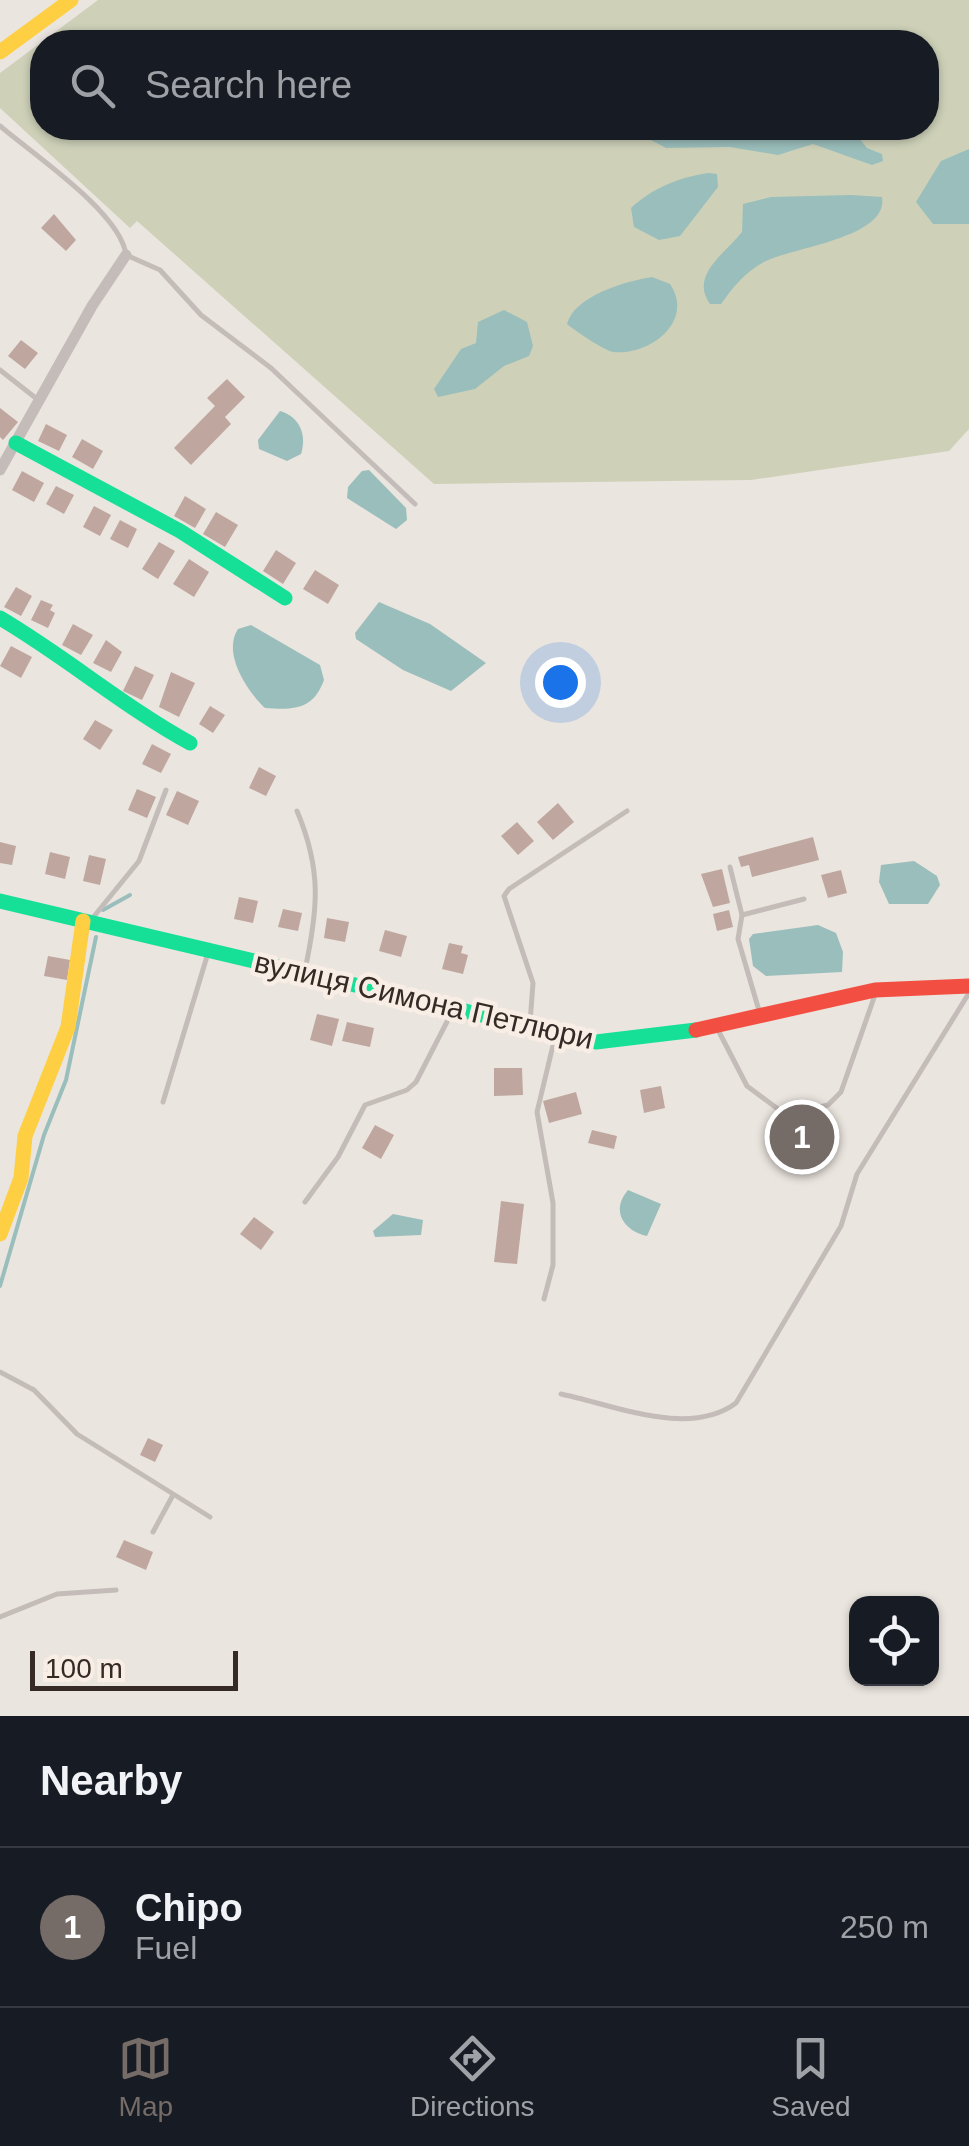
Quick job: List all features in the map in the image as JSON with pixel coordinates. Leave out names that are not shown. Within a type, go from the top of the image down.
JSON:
[{"type":"main road","points":[[0,52],[71,0]]},
{"type":"main road","points":[[8,451],[180,531],[286,598]]},
{"type":"main road","points":[[0,618],[52,649],[130,710],[190,743]]},
{"type":"main road","name":"вулиця Симона Петлюри","points":[[0,901],[556,1034],[628,1042],[877,990],[969,990]]},
{"type":"main road","points":[[0,1234],[20,1178],[25,1136],[68,1027],[86,921]]},
{"type":"street","points":[[0,470],[8,451],[42,403],[92,306],[126,255]]},
{"type":"lane","points":[[0,126],[96,208],[124,237],[126,255],[160,270],[201,315],[271,368],[415,504]]},
{"type":"lane","points":[[0,370],[42,403]]},
{"type":"lane","points":[[86,921],[140,860],[166,790]]},
{"type":"lane","points":[[297,811],[312,846],[318,908],[304,973]]},
{"type":"lane","points":[[530,1027],[533,983],[504,896],[627,811]]},
{"type":"lane","points":[[730,867],[742,915],[738,939],[760,1014]]},
{"type":"lane","points":[[742,915],[804,899]]},
{"type":"lane","points":[[163,1102],[208,950]]},
{"type":"lane","points":[[715,1024],[747,1086],[786,1115],[828,1105],[842,1092],[877,990]]},
{"type":"lane","points":[[562,1394],[676,1419],[720,1415],[736,1403],[841,1226],[857,1174],[969,990]]},
{"type":"lane","points":[[305,1202],[338,1158],[365,1105],[407,1090],[416,1082],[454,1009]]},
{"type":"lane","points":[[544,1300],[553,1265],[554,1203],[538,1112],[556,1034]]},
{"type":"lane","points":[[0,1372],[34,1390],[77,1434],[210,1517]]},
{"type":"lane","points":[[153,1532],[173,1495]]},
{"type":"lane","points":[[0,1617],[57,1594],[116,1590]]},
{"type":"green space","points":[[98,0],[969,0],[969,429],[949,451],[751,480],[434,484],[137,221],[130,228],[35,140],[939,140],[939,30],[58,30]]},
{"type":"green space","points":[[30,51],[30,136],[0,108],[0,73]]},
{"type":"water","points":[[651,140],[861,140],[867,148],[882,154],[883,161],[872,165],[813,144],[778,155],[730,147],[666,148]]},
{"type":"water","points":[[969,149],[969,224],[933,224],[916,202],[941,161]]},
{"type":"water","points":[[717,174],[718,187],[680,236],[659,240],[634,227],[631,208],[639,201],[667,185]]},
{"type":"water","points":[[771,197],[882,197],[880,211],[871,222],[838,239],[766,261],[741,280],[721,304],[710,304],[704,283],[712,265],[742,232],[743,204]]},
{"type":"water","points":[[652,277],[670,284],[677,311],[673,323],[654,342],[627,352],[613,352],[567,324],[590,298],[616,286]]},
{"type":"water","points":[[504,310],[527,322],[533,346],[529,356],[504,366],[475,389],[438,397],[434,389],[461,349],[476,343],[478,322]]},
{"type":"water","points":[[280,411],[297,422],[302,434],[301,454],[287,461],[259,449],[258,440]]},
{"type":"water","points":[[369,470],[406,508],[407,520],[396,529],[347,498],[348,487],[362,471]]},
{"type":"water","points":[[379,602],[430,624],[486,663],[451,691],[403,670],[356,639],[355,633]]},
{"type":"water","points":[[251,625],[320,665],[324,680],[308,703],[294,708],[265,708],[251,692],[233,649],[238,629]]},
{"type":"water","points":[[914,861],[937,876],[940,885],[928,904],[889,904],[879,882],[881,865]]},
{"type":"water","points":[[818,925],[836,933],[843,952],[842,972],[766,976],[753,966],[749,939],[753,934]]},
{"type":"water","points":[[628,1190],[661,1204],[647,1236],[632,1230],[622,1219],[620,1205]]},
{"type":"water","points":[[393,1214],[423,1220],[421,1235],[375,1237],[373,1231]]},
{"type":"building","points":[[54,214],[76,240],[66,251],[41,228]]},
{"type":"building","points":[[21,340],[38,353],[25,369],[8,356]]},
{"type":"building","points":[[227,379],[245,397],[225,417],[231,424],[191,465],[174,448],[215,406],[207,398]]},
{"type":"building","points":[[0,408],[18,422],[3,440],[0,437]]},
{"type":"building","points":[[46,424],[67,435],[59,451],[38,441]]},
{"type":"building","points":[[82,439],[103,451],[93,469],[72,457]]},
{"type":"building","points":[[22,471],[44,483],[34,502],[12,490]]},
{"type":"building","points":[[56,486],[74,495],[64,514],[46,504]]},
{"type":"building","points":[[185,496],[206,509],[195,528],[174,516]]},
{"type":"building","points":[[94,506],[111,515],[100,536],[83,527]]},
{"type":"building","points":[[216,512],[238,525],[225,547],[203,534]]},
{"type":"building","points":[[120,520],[137,529],[128,548],[110,539]]},
{"type":"building","points":[[159,542],[175,551],[158,579],[142,569]]},
{"type":"building","points":[[276,550],[296,563],[283,584],[263,571]]},
{"type":"building","points":[[189,559],[209,572],[194,597],[173,584]]},
{"type":"building","points":[[315,570],[339,585],[328,604],[303,589]]},
{"type":"building","points":[[16,587],[32,596],[21,616],[4,607]]},
{"type":"building","points":[[41,600],[53,605],[50,610],[55,613],[48,628],[31,620]]},
{"type":"building","points":[[73,624],[93,635],[81,655],[62,645]]},
{"type":"building","points":[[106,640],[122,652],[111,672],[93,663]]},
{"type":"building","points":[[11,646],[32,657],[21,678],[0,666]]},
{"type":"building","points":[[135,666],[154,675],[142,700],[123,691]]},
{"type":"building","points":[[171,672],[195,683],[179,717],[159,707]]},
{"type":"building","points":[[210,706],[225,715],[213,733],[199,724]]},
{"type":"building","points":[[95,720],[113,730],[100,750],[83,739]]},
{"type":"building","points":[[152,744],[171,754],[161,773],[142,764]]},
{"type":"building","points":[[259,767],[276,776],[266,796],[249,788]]},
{"type":"building","points":[[137,789],[156,797],[147,818],[128,810]]},
{"type":"building","points":[[177,791],[199,801],[188,825],[166,815]]},
{"type":"building","points":[[558,803],[574,822],[553,840],[537,822]]},
{"type":"building","points":[[517,822],[534,841],[518,855],[501,836]]},
{"type":"building","points":[[813,837],[819,860],[752,877],[749,865],[741,867],[738,857]]},
{"type":"building","points":[[0,842],[16,846],[12,865],[0,863]]},
{"type":"building","points":[[50,852],[70,857],[65,879],[45,874]]},
{"type":"building","points":[[89,855],[106,859],[100,885],[83,881]]},
{"type":"building","points":[[722,869],[730,903],[713,907],[701,874]]},
{"type":"building","points":[[841,870],[847,893],[828,898],[821,875]]},
{"type":"building","points":[[239,897],[258,901],[253,923],[234,919]]},
{"type":"building","points":[[283,909],[302,913],[298,931],[278,927]]},
{"type":"building","points":[[729,910],[733,927],[717,931],[713,914]]},
{"type":"building","points":[[327,918],[349,922],[345,942],[324,938]]},
{"type":"building","points":[[385,930],[407,936],[401,957],[379,951]]},
{"type":"building","points":[[449,943],[463,946],[461,953],[468,955],[463,974],[442,969]]},
{"type":"building","points":[[48,956],[70,960],[67,980],[44,976]]},
{"type":"building","points":[[317,1014],[339,1019],[332,1046],[310,1040]]},
{"type":"building","points":[[347,1022],[374,1028],[370,1047],[342,1041]]},
{"type":"building","points":[[494,1068],[522,1068],[523,1095],[494,1096]]},
{"type":"building","points":[[661,1086],[665,1108],[644,1113],[640,1090]]},
{"type":"building","points":[[576,1092],[582,1114],[549,1123],[543,1101]]},
{"type":"building","points":[[375,1125],[394,1135],[381,1159],[362,1148]]},
{"type":"building","points":[[814,1126],[818,1141],[791,1148],[787,1133]]},
{"type":"building","points":[[592,1130],[617,1136],[614,1149],[588,1143]]},
{"type":"building","points":[[501,1201],[524,1204],[517,1264],[494,1262]]},
{"type":"building","points":[[254,1217],[274,1232],[261,1250],[240,1234]]},
{"type":"building","points":[[148,1438],[163,1445],[155,1462],[140,1455]]},
{"type":"building","points":[[124,1540],[153,1552],[146,1570],[116,1557]]},
{"type":"waterway","points":[[103,910],[130,895]]},
{"type":"waterway","points":[[0,1286],[44,1135],[66,1080],[96,937]]},
{"type":"traffic: fast","points":[[16,443],[180,531],[285,598]]},
{"type":"traffic: fast","points":[[0,618],[190,743]]},
{"type":"traffic: fast","points":[[0,901],[596,1042],[696,1030]]},
{"type":"traffic: slow","points":[[30,30],[71,0]]},
{"type":"traffic: slow","points":[[0,52],[30,30]]},
{"type":"traffic: slow","points":[[0,1234],[21,1178],[25,1136],[68,1027],[83,921]]},
{"type":"traffic: jam","points":[[696,1030],[875,990],[969,986]]},
{"type":"place","name":"Chipo","points":[[802,1137]]}]
